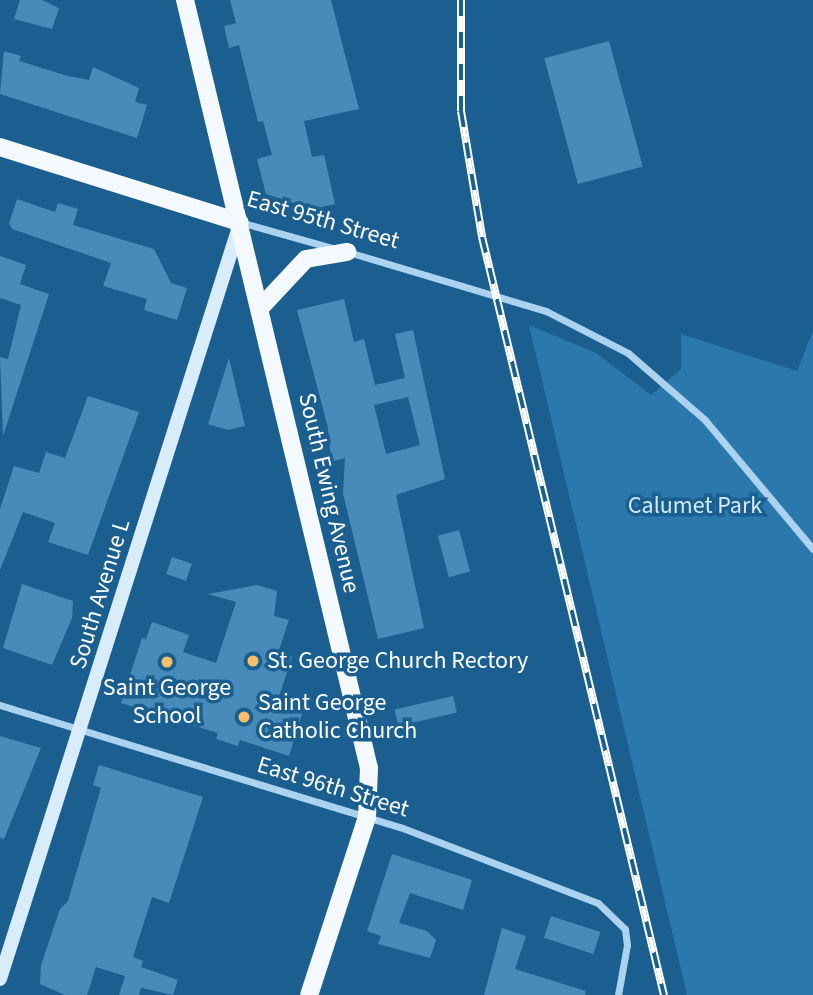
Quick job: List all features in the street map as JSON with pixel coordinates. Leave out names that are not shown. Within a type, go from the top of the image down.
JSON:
[{"type":"main road","name":"South Ewing Avenue","points":[[185,0],[369,768],[367,817],[309,995]]},
{"type":"main road","name":"East 95th Street","points":[[0,147],[240,222]]},
{"type":"main road","points":[[260,308],[306,259],[347,252]]},
{"type":"street","name":"East 95th Street","points":[[240,222],[545,311],[628,353],[705,420],[813,549]]},
{"type":"street","name":"South Avenue L","points":[[0,978],[81,730],[240,222]]},
{"type":"street","name":"East 96th Street","points":[[0,705],[367,817],[598,903],[616,916],[625,929],[627,945],[618,995]]},
{"type":"green space","name":"Calumet Park","points":[[529,325],[596,353],[651,395],[681,369],[681,334],[797,371],[813,331],[813,995],[687,995]]},
{"type":"building","points":[[20,0],[42,0],[59,8],[52,29],[14,19]]},
{"type":"building","points":[[230,0],[331,0],[359,109],[304,121],[312,157],[324,155],[335,204],[313,209],[266,194],[257,159],[272,155],[263,121],[258,122],[239,45],[229,48],[224,26],[236,23]]},
{"type":"building","points":[[609,41],[643,167],[578,184],[544,58]]},
{"type":"building","points":[[4,51],[21,56],[19,61],[89,80],[93,67],[139,88],[135,102],[147,105],[137,138],[0,94]]},
{"type":"building","points":[[17,199],[55,212],[58,203],[78,209],[73,225],[154,249],[171,283],[187,288],[177,320],[144,310],[147,299],[103,286],[111,263],[12,229],[9,223]]},
{"type":"building","points":[[0,256],[26,265],[20,284],[49,294],[3,436],[0,357],[8,359],[21,305],[0,298]]},
{"type":"building","points":[[344,299],[354,342],[364,339],[375,385],[405,378],[395,334],[413,330],[445,479],[396,495],[424,628],[378,639],[343,493],[345,458],[331,462],[328,428],[297,310]],"holes":[[[408,397],[420,445],[386,454],[374,405]]]},
{"type":"building","points":[[229,358],[245,426],[228,430],[208,424]]},
{"type":"building","points":[[88,396],[139,412],[88,555],[48,542],[55,523],[23,512],[0,570],[0,509],[14,466],[39,473],[46,452],[65,458]]},
{"type":"building","points":[[459,530],[470,572],[449,577],[438,536]]},
{"type":"building","points":[[172,557],[192,564],[186,581],[166,574]]},
{"type":"building","points":[[22,584],[73,601],[72,618],[52,665],[3,648]]},
{"type":"building","points":[[257,585],[277,591],[274,616],[289,620],[278,653],[292,657],[277,703],[303,711],[289,756],[240,740],[238,746],[216,739],[218,733],[121,703],[142,638],[146,639],[152,622],[189,635],[183,652],[216,663],[236,602],[208,594]]},
{"type":"building","points":[[453,696],[457,713],[398,726],[395,709]]},
{"type":"building","points":[[0,736],[41,748],[4,839],[0,838]]},
{"type":"building","points":[[99,765],[203,797],[169,903],[152,897],[133,957],[143,961],[141,967],[178,980],[173,995],[141,988],[139,995],[119,995],[125,976],[96,967],[87,995],[65,995],[40,984],[41,965],[60,909],[68,901],[101,788],[93,785]]},
{"type":"building","points":[[392,854],[472,880],[463,910],[410,893],[399,923],[427,931],[436,940],[430,958],[378,944],[381,936],[367,931]]},
{"type":"building","points":[[551,916],[600,932],[593,954],[544,938]]},
{"type":"building","points":[[502,928],[526,936],[515,969],[586,991],[585,995],[484,995]]},
{"type":"railway","points":[[461,0],[461,111],[482,237],[664,995]]},
{"type":"place","name":"St. George Church Rectory","points":[[253,661]]},
{"type":"place","name":"Saint George School","points":[[167,662]]},
{"type":"place","name":"Saint George Catholic Church","points":[[244,717]]}]
